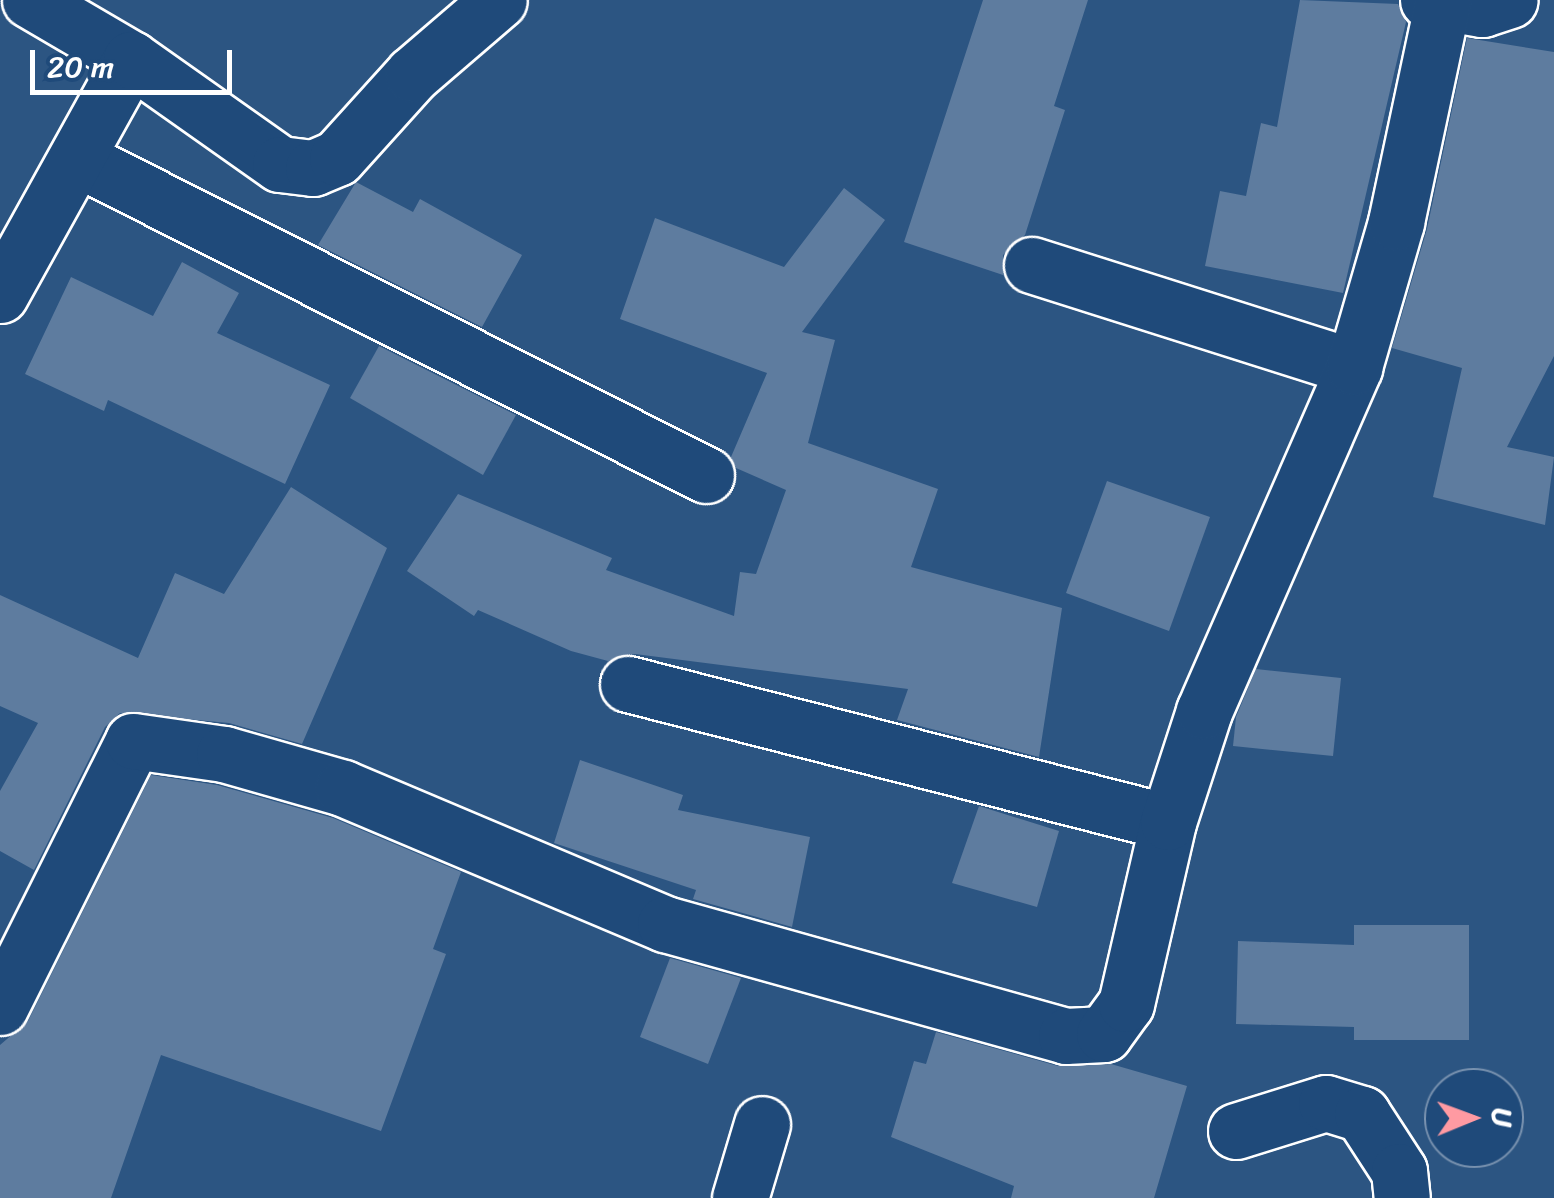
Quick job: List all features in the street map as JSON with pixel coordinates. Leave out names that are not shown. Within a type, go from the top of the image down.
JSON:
[{"type":"street","points":[[30,0],[131,59],[280,164],[313,168],[336,158],[413,74],[500,0]]},
{"type":"street","points":[[0,1008],[133,741],[224,754],[343,788],[665,924],[1089,1038],[1104,1034],[1126,1004],[1168,822],[1204,711],[1354,367],[1396,222],[1435,3],[1482,9],[1510,0]]},
{"type":"street","points":[[0,295],[131,59]]},
{"type":"street","points":[[78,159],[706,476]]},
{"type":"street","points":[[1032,265],[1354,367]]},
{"type":"street","points":[[628,684],[1168,822]]},
{"type":"street","points":[[1236,1130],[1326,1103],[1362,1114],[1399,1170],[1402,1198]]},
{"type":"street","points":[[740,1198],[762,1124]]},
{"type":"building","points":[[983,0],[1088,0],[1054,106],[1065,110],[1025,235],[1003,255],[1003,275],[904,242]]},
{"type":"building","points":[[1300,0],[1398,4],[1406,22],[1343,293],[1205,266],[1220,191],[1246,196],[1261,123],[1277,127]]},
{"type":"building","points":[[1467,38],[1554,52],[1554,356],[1507,447],[1554,457],[1545,525],[1433,497],[1462,368],[1392,348],[1427,229]]},
{"type":"building","points":[[356,182],[413,212],[420,199],[522,255],[482,327],[318,245]]},
{"type":"building","points":[[844,188],[885,220],[802,332],[835,340],[808,443],[938,489],[911,567],[1062,608],[1039,757],[897,720],[908,689],[635,654],[608,661],[571,651],[478,610],[474,616],[407,571],[458,494],[612,558],[606,570],[734,616],[740,572],[756,574],[786,490],[736,468],[731,457],[767,373],[620,319],[655,218],[784,267]]},
{"type":"building","points":[[182,262],[239,293],[217,333],[330,385],[285,484],[108,400],[104,411],[25,374],[71,277],[153,316]]},
{"type":"building","points":[[379,346],[516,415],[483,475],[350,398]]},
{"type":"building","points":[[1107,481],[1210,517],[1169,631],[1066,593]]},
{"type":"building","points":[[291,487],[387,548],[302,744],[229,723],[120,713],[105,727],[34,870],[0,851],[0,791],[38,723],[0,706],[0,595],[138,658],[175,573],[224,594]]},
{"type":"building","points":[[1256,669],[1341,678],[1333,756],[1233,746],[1236,717]]},
{"type":"building","points":[[580,760],[683,795],[678,810],[810,837],[792,927],[693,899],[696,890],[554,843]]},
{"type":"building","points":[[151,775],[217,785],[333,818],[461,872],[433,949],[446,954],[381,1131],[161,1055],[111,1198],[0,1198],[0,1045],[28,1021]]},
{"type":"building","points":[[979,806],[1059,831],[1037,907],[952,883]]},
{"type":"building","points":[[1354,925],[1469,925],[1469,1040],[1354,1040],[1354,1027],[1236,1024],[1238,941],[1354,945]]},
{"type":"building","points":[[670,958],[741,978],[708,1064],[640,1037]]},
{"type":"building","points":[[936,1032],[1058,1066],[1111,1064],[1187,1086],[1154,1198],[1011,1198],[1014,1186],[891,1137],[914,1061],[926,1064]]}]
